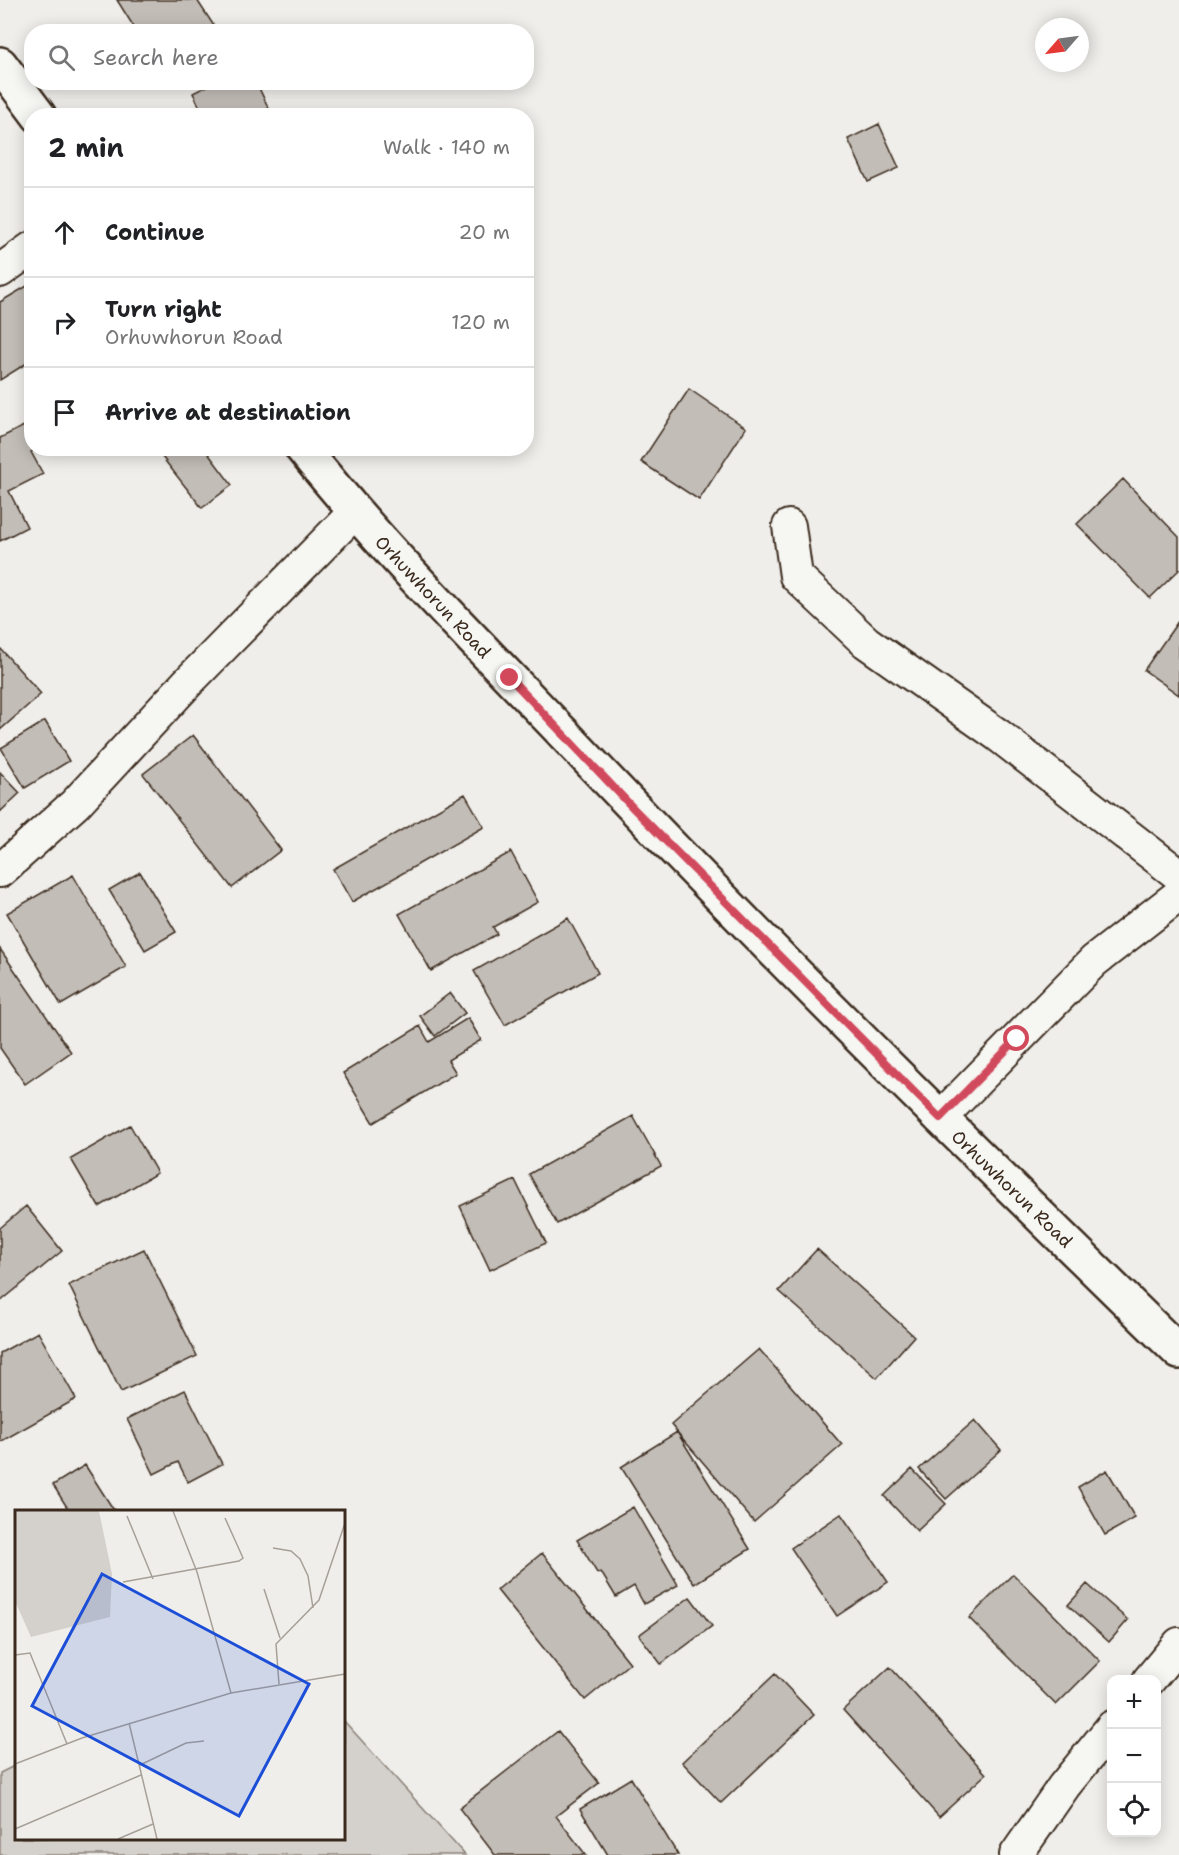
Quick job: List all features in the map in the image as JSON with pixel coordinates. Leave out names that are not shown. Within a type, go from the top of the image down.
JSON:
[{"type":"street","points":[[0,64],[33,108]]},
{"type":"street","points":[[0,271],[24,254]]},
{"type":"street","name":"Orhuwhorun Road","points":[[308,456],[354,513],[635,810],[940,1118],[1179,1352]]},
{"type":"street","points":[[0,871],[75,804],[189,681],[354,513]]},
{"type":"street","points":[[789,526],[796,576],[866,642],[998,735],[1179,875]]},
{"type":"street","points":[[940,1118],[1094,961],[1179,895]]},
{"type":"street","points":[[1153,1675],[1179,1644]]},
{"type":"street","points":[[1016,1855],[1064,1786],[1110,1729]]},
{"type":"shaded area","points":[[345,1722],[465,1855],[0,1855],[0,1773],[15,1766],[15,1840],[345,1840]]},
{"type":"building","points":[[117,0],[197,0],[213,24],[132,24]]},
{"type":"building","points":[[199,90],[260,90],[269,108],[200,108],[193,93]]},
{"type":"building","points":[[879,124],[899,168],[868,182],[848,139]]},
{"type":"building","points":[[24,288],[24,365],[0,380],[0,302]]},
{"type":"building","points":[[689,389],[746,428],[699,500],[641,462]]},
{"type":"building","points":[[24,426],[24,456],[33,456],[43,474],[9,491],[27,527],[0,541],[0,438]]},
{"type":"building","points":[[161,456],[210,456],[232,485],[202,508]]},
{"type":"building","points":[[1123,479],[1179,537],[1179,570],[1150,598],[1077,524]]},
{"type":"building","points":[[1179,620],[1179,695],[1144,670]]},
{"type":"building","points":[[0,648],[41,694],[0,730]]},
{"type":"building","points":[[45,721],[69,761],[25,788],[1,748]]},
{"type":"building","points":[[193,735],[281,850],[232,888],[143,774]]},
{"type":"building","points":[[0,772],[20,793],[0,812]]},
{"type":"building","points":[[465,794],[484,827],[352,902],[333,869]]},
{"type":"building","points":[[511,852],[538,902],[493,927],[497,934],[431,971],[399,914]]},
{"type":"building","points":[[140,872],[176,932],[145,950],[109,890]]},
{"type":"building","points":[[73,875],[126,967],[61,1005],[7,913]]},
{"type":"building","points":[[568,918],[598,973],[505,1025],[474,971]]},
{"type":"building","points":[[0,949],[71,1052],[25,1084],[0,1048]]},
{"type":"building","points":[[450,993],[465,1013],[435,1036],[420,1016]]},
{"type":"building","points":[[468,1018],[481,1040],[448,1060],[456,1073],[373,1123],[343,1073],[420,1026],[429,1042]]},
{"type":"building","points":[[633,1116],[661,1166],[557,1224],[529,1174]]},
{"type":"building","points":[[130,1125],[157,1173],[99,1207],[71,1159]]},
{"type":"building","points":[[515,1180],[546,1243],[490,1270],[460,1206]]},
{"type":"building","points":[[26,1206],[62,1251],[0,1302],[0,1228]]},
{"type":"building","points":[[144,1249],[197,1356],[121,1392],[69,1285]]},
{"type":"building","points":[[817,1249],[914,1336],[877,1378],[779,1291]]},
{"type":"building","points":[[38,1332],[76,1399],[0,1442],[0,1353]]},
{"type":"building","points":[[759,1349],[842,1445],[754,1522],[671,1425]]},
{"type":"building","points":[[185,1390],[222,1464],[188,1482],[178,1462],[154,1474],[127,1419]]},
{"type":"building","points":[[975,1420],[1001,1450],[946,1499],[919,1469]]},
{"type":"building","points":[[677,1432],[750,1549],[694,1584],[621,1467]]},
{"type":"building","points":[[85,1465],[114,1510],[69,1510],[53,1485]]},
{"type":"building","points":[[912,1469],[946,1504],[917,1531],[884,1496]]},
{"type":"building","points":[[1107,1470],[1135,1518],[1105,1535],[1078,1487]]},
{"type":"building","points":[[633,1507],[678,1585],[644,1604],[634,1586],[616,1597],[601,1572],[597,1573],[577,1540]]},
{"type":"building","points":[[841,1514],[888,1582],[837,1616],[791,1548]]},
{"type":"building","points":[[542,1553],[630,1663],[585,1700],[497,1590]]},
{"type":"building","points":[[1013,1574],[1100,1661],[1056,1705],[969,1618]]},
{"type":"building","points":[[1087,1584],[1128,1620],[1109,1642],[1068,1605]]},
{"type":"building","points":[[690,1597],[712,1626],[661,1664],[639,1635]]},
{"type":"building","points":[[890,1667],[986,1774],[939,1817],[843,1710]]},
{"type":"building","points":[[775,1674],[814,1715],[721,1803],[682,1762]]},
{"type":"building","points":[[558,1731],[599,1783],[556,1816],[586,1855],[495,1855],[459,1808]]},
{"type":"building","points":[[631,1778],[678,1855],[608,1855],[580,1809]]},
{"type":"route","points":[[510,678],[635,810],[940,1118],[1017,1039]]}]
